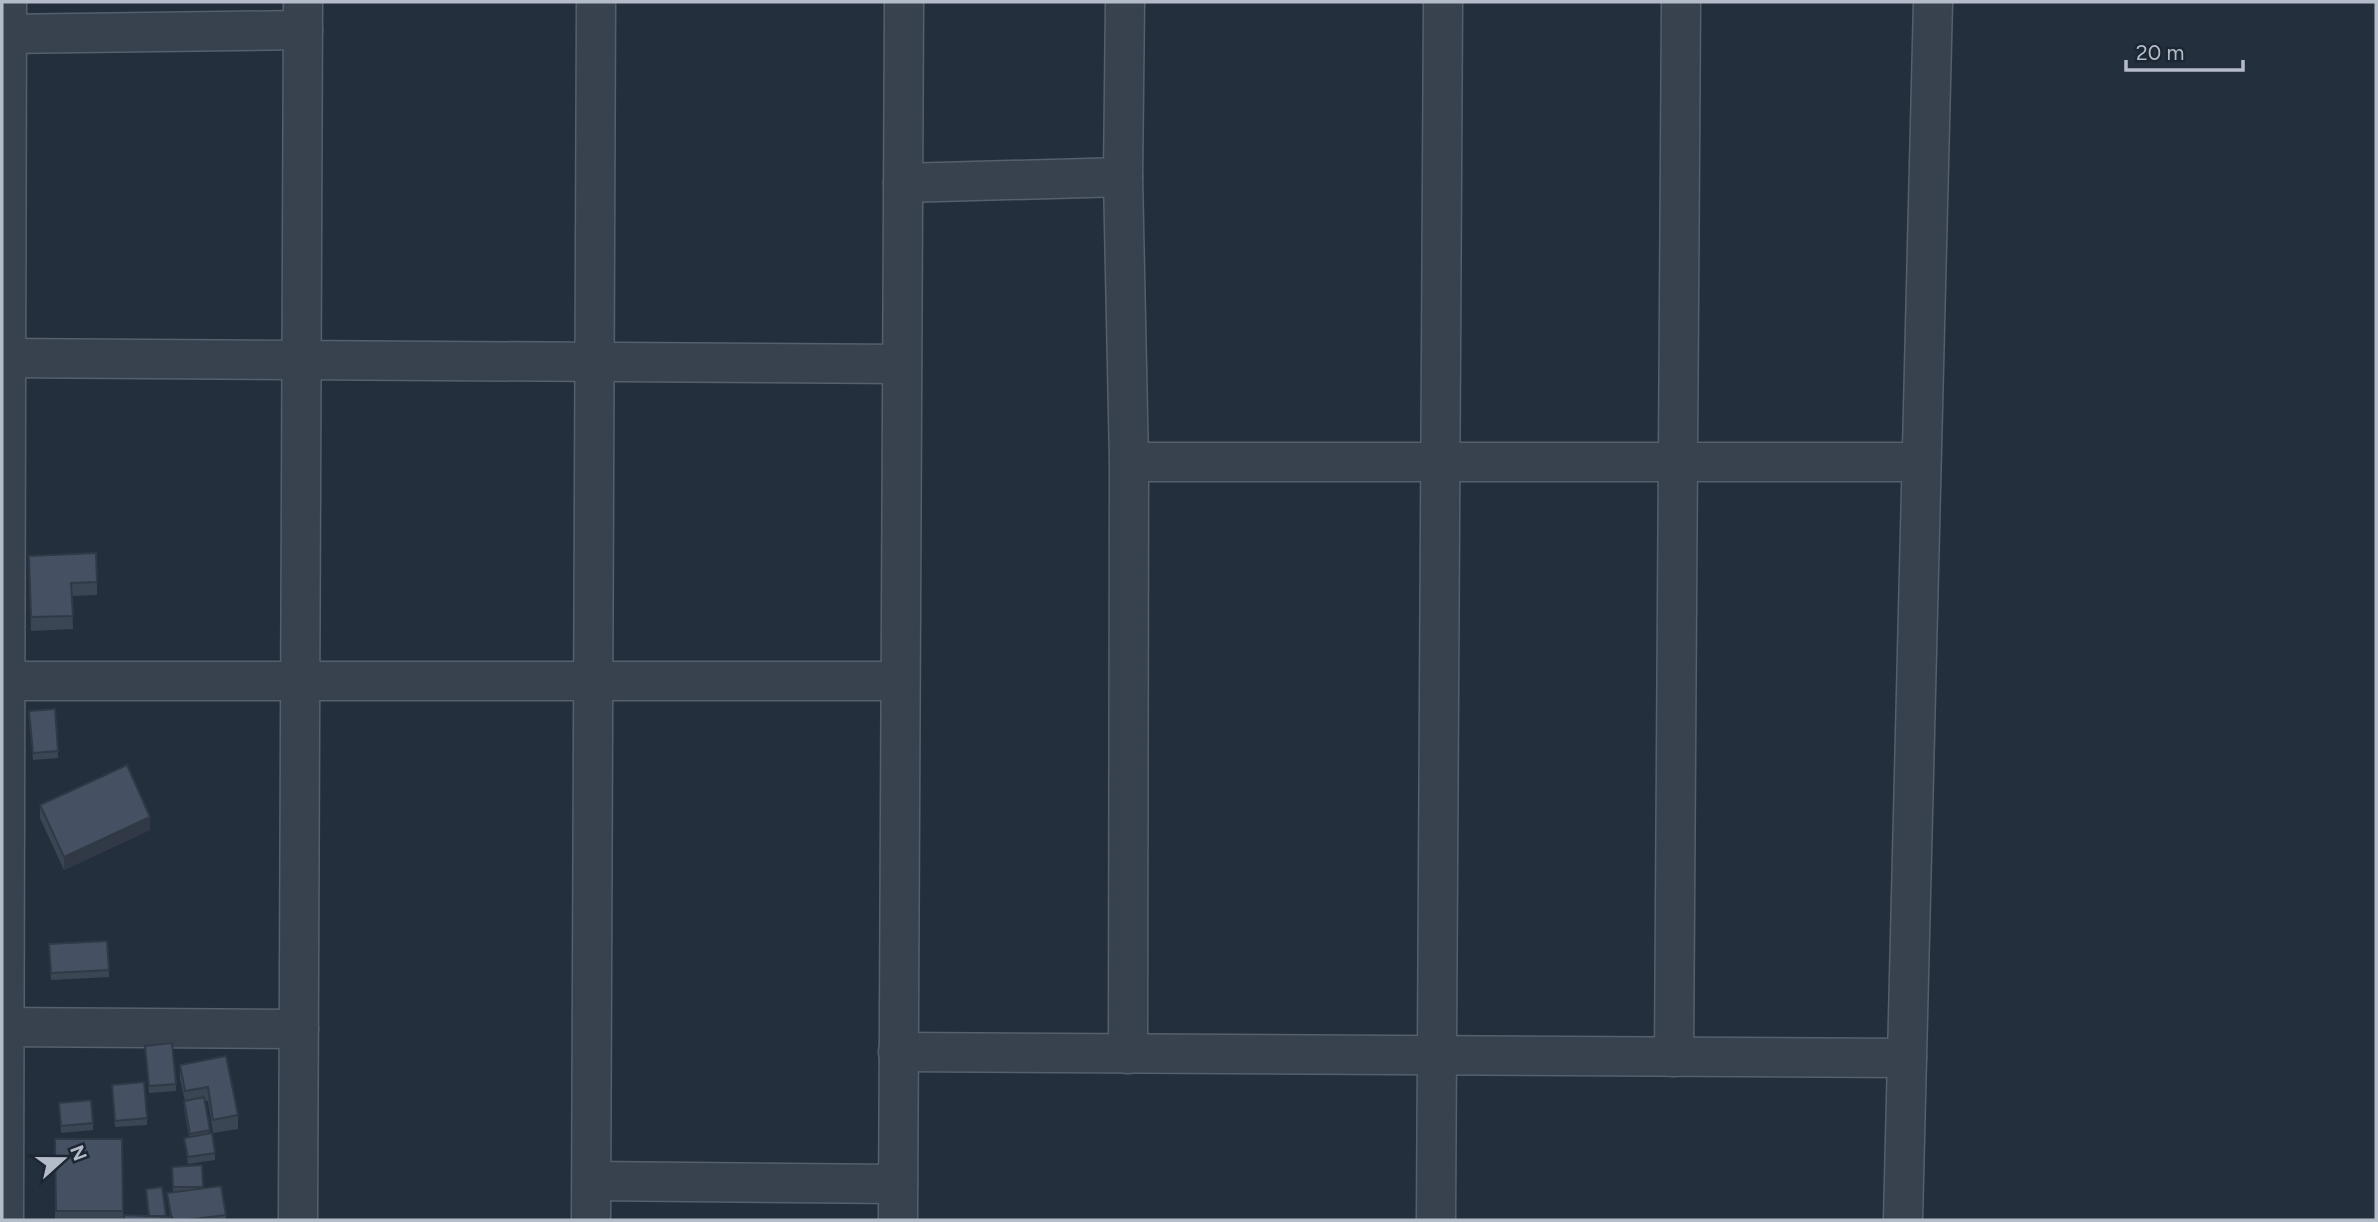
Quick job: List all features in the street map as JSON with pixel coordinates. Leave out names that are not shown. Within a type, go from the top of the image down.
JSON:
[{"type":"street","points":[[592,1220],[596,2]]},
{"type":"street","points":[[592,1181],[898,1202],[904,2]]},
{"type":"street","points":[[1125,2],[1123,177],[1129,463],[1128,1054]]},
{"type":"street","points":[[1436,1220],[1443,2]]},
{"type":"street","points":[[1674,1057],[1681,2]]},
{"type":"street","points":[[1903,1220],[1933,2]]},
{"type":"street","points":[[4,1220],[6,23],[303,16],[298,1220]]},
{"type":"street","points":[[903,183],[1123,177]]},
{"type":"street","points":[[4,358],[902,364]]},
{"type":"street","points":[[1129,463],[1921,462]]},
{"type":"street","points":[[4,681],[901,681]]},
{"type":"street","points":[[3,1027],[299,1029]]},
{"type":"street","points":[[898,1052],[1907,1058]]},
{"type":"building","points":[[96,553],[97,582],[71,583],[73,616],[31,617],[29,556]]},
{"type":"building","points":[[55,709],[58,751],[33,753],[29,711]]},
{"type":"building","points":[[127,765],[150,817],[64,857],[40,805]]},
{"type":"building","points":[[107,941],[109,970],[51,973],[49,944]]},
{"type":"building","points":[[172,1043],[176,1084],[149,1086],[145,1046]]},
{"type":"building","points":[[226,1056],[238,1115],[213,1120],[208,1087],[185,1091],[180,1065]]},
{"type":"building","points":[[144,1082],[147,1118],[115,1121],[112,1085]]},
{"type":"building","points":[[204,1097],[210,1130],[190,1134],[184,1101]]},
{"type":"building","points":[[91,1100],[93,1123],[61,1126],[59,1103]]},
{"type":"building","points":[[212,1133],[215,1153],[188,1157],[184,1138]]},
{"type":"building","points":[[55,1139],[122,1139],[123,1211],[56,1211]]},
{"type":"building","points":[[202,1165],[203,1187],[173,1187],[172,1167]]},
{"type":"building","points":[[221,1186],[226,1215],[172,1220],[167,1193]]},
{"type":"building","points":[[162,1187],[166,1216],[149,1216],[146,1189]]},
{"type":"building","points":[[124,1215],[172,1217],[172,1220],[124,1220]]}]
